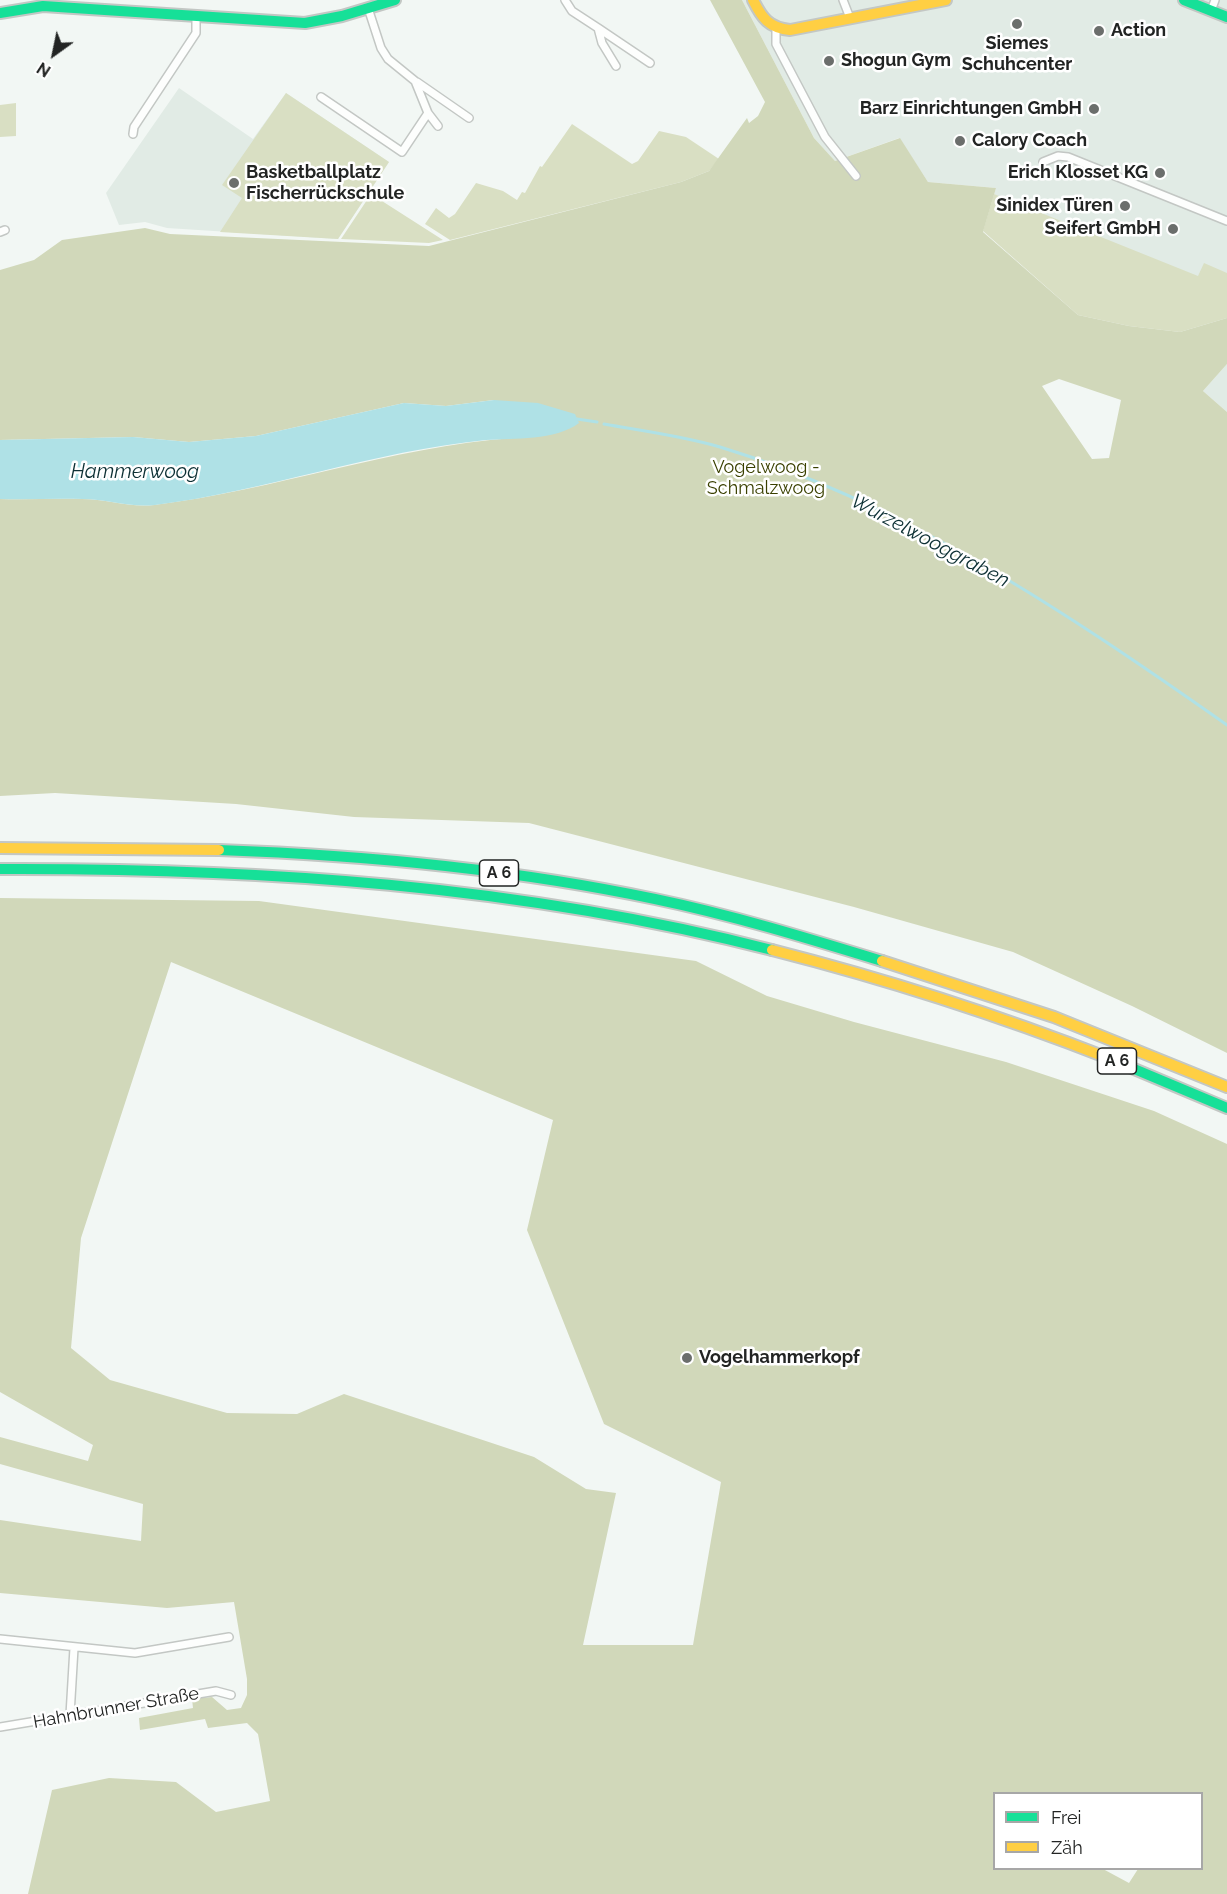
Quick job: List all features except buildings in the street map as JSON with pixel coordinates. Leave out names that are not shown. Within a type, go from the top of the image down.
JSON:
[{"type":"main road","points":[[0,13],[43,6],[305,23],[395,0]]},
{"type":"main road","points":[[753,0],[768,25],[776,30],[790,30],[946,0]]},
{"type":"main road","points":[[1184,0],[1213,5],[1227,17]]},
{"type":"main road","name":"A 6","points":[[0,848],[250,851],[373,860],[555,881],[710,911],[1017,1003],[1159,1056],[1227,1087]]},
{"type":"main road","name":"A 6","points":[[0,869],[144,868],[371,881],[558,904],[704,932],[827,964],[1006,1019],[1152,1074],[1227,1108]]},
{"type":"street","points":[[564,0],[572,10],[651,63]]},
{"type":"street","points":[[843,0],[850,18]]},
{"type":"street","points":[[368,8],[381,48],[388,59],[415,81],[469,118]]},
{"type":"street","points":[[133,134],[134,127],[196,33],[196,16]]},
{"type":"street","points":[[598,28],[602,43],[616,66]]},
{"type":"street","points":[[776,30],[776,44],[825,137],[856,176]]},
{"type":"street","points":[[415,81],[428,113],[438,126]]},
{"type":"street","points":[[321,98],[402,152],[428,113]]},
{"type":"street","points":[[1043,162],[1058,156],[1068,157],[1227,221]]},
{"type":"street","points":[[0,1639],[135,1653],[229,1637]]},
{"type":"street","points":[[70,1715],[75,1648]]},
{"type":"street","name":"Hahnbrunner Straße","points":[[0,1727],[216,1691],[231,1695]]},
{"type":"shaded area","points":[[742,0],[1227,0],[1227,318],[994,194],[996,188],[928,182],[899,138],[835,161],[814,138]]},
{"type":"shaded area","points":[[179,88],[253,139],[286,93],[389,162],[338,239],[167,228],[145,222],[119,225],[106,193]]},
{"type":"shaded area","points":[[1227,364],[1227,412],[1203,391]]},
{"type":"green space","name":"Vogelwoog - Schmalzwoog","points":[[710,0],[742,0],[814,138],[835,161],[900,138],[928,182],[996,188],[983,232],[1078,315],[1129,326],[1180,332],[1227,318],[1227,364],[1203,391],[1227,412],[1227,1053],[1132,1006],[1013,952],[854,907],[529,823],[354,817],[236,804],[55,793],[0,796],[0,499],[82,499],[154,505],[244,489],[422,450],[513,438],[494,400],[446,406],[404,403],[256,436],[189,442],[133,437],[0,440],[0,270],[34,260],[62,240],[145,228],[170,234],[429,246],[681,182],[709,171],[747,118],[749,123],[758,116],[765,102]],"holes":[[[1059,379],[1121,400],[1109,458],[1092,459],[1042,386]]]},
{"type":"green space","points":[[286,93],[389,162],[338,239],[220,232],[242,198],[222,185]]},
{"type":"green space","points":[[16,103],[16,136],[0,137],[0,105]]},
{"type":"green space","points":[[572,124],[632,164],[638,161],[659,131],[686,137],[719,159],[709,171],[681,182],[450,240],[425,224],[436,208],[449,218],[455,214],[476,183],[503,191],[517,200],[522,192],[525,193],[540,166],[542,167]]},
{"type":"green space","points":[[371,194],[443,240],[429,243],[341,239]]},
{"type":"green space","points":[[994,194],[1198,276],[1204,263],[1227,273],[1227,318],[1180,332],[1129,326],[1078,315],[983,231]]},
{"type":"green space","points":[[0,898],[259,901],[696,961],[767,996],[854,1022],[1006,1062],[1154,1111],[1227,1144],[1227,1894],[28,1894],[52,1790],[109,1778],[176,1782],[216,1812],[270,1801],[258,1734],[247,1723],[208,1728],[205,1719],[140,1730],[139,1718],[193,1708],[192,1699],[212,1697],[227,1710],[241,1708],[247,1695],[247,1679],[234,1602],[167,1608],[0,1593],[0,1520],[141,1541],[143,1504],[0,1464],[0,1437],[88,1461],[93,1445],[0,1392]],"holes":[[[171,962],[553,1120],[527,1230],[604,1424],[721,1482],[693,1645],[583,1645],[616,1493],[586,1489],[534,1457],[344,1394],[297,1414],[227,1413],[110,1380],[71,1348],[81,1238]]]},
{"type":"water","name":"Hammerwoog","points":[[494,400],[538,403],[575,414],[579,423],[569,429],[546,436],[444,445],[196,499],[155,505],[82,499],[0,499],[0,440],[133,437],[189,442],[256,436],[404,403],[446,406]]},
{"type":"waterway","points":[[577,419],[597,422]]},
{"type":"waterway","name":"Wurzelwooggraben","points":[[604,424],[720,447],[788,471],[855,499],[920,531],[1046,603],[1227,725]]},
{"type":"traffic: fast","points":[[0,13],[43,6],[305,23],[342,16],[395,0]]},
{"type":"traffic: fast","points":[[1184,0],[1227,17]]},
{"type":"traffic: fast","points":[[219,850],[438,865],[601,888],[712,912],[882,961]]},
{"type":"traffic: fast","points":[[0,869],[195,872],[389,885],[581,910],[677,928],[772,950]]},
{"type":"traffic: fast","points":[[1108,1058],[1227,1108]]},
{"type":"traffic: slow","points":[[753,0],[767,21],[777,27],[790,30],[946,0]]},
{"type":"traffic: slow","points":[[0,848],[219,850]]},
{"type":"traffic: slow","points":[[772,950],[942,999],[1108,1058]]},
{"type":"traffic: slow","points":[[882,961],[1054,1017],[1227,1087]]},
{"type":"place","name":"Siemes Schuhcenter","points":[[1017,24]]},
{"type":"place","name":"Action","points":[[1099,31]]},
{"type":"place","name":"Shogun Gym","points":[[829,61]]},
{"type":"place","name":"Barz Einrichtungen GmbH","points":[[1094,109]]},
{"type":"place","name":"Calory Coach","points":[[960,141]]},
{"type":"place","name":"Erich Klosset KG","points":[[1160,173]]},
{"type":"place","name":"Basketballplatz Fischerrückschule","points":[[234,183]]},
{"type":"place","name":"Sinidex Türen","points":[[1125,206]]},
{"type":"place","name":"Seifert GmbH","points":[[1173,229]]},
{"type":"place","name":"Vogelhammerkopf","points":[[687,1358]]}]
